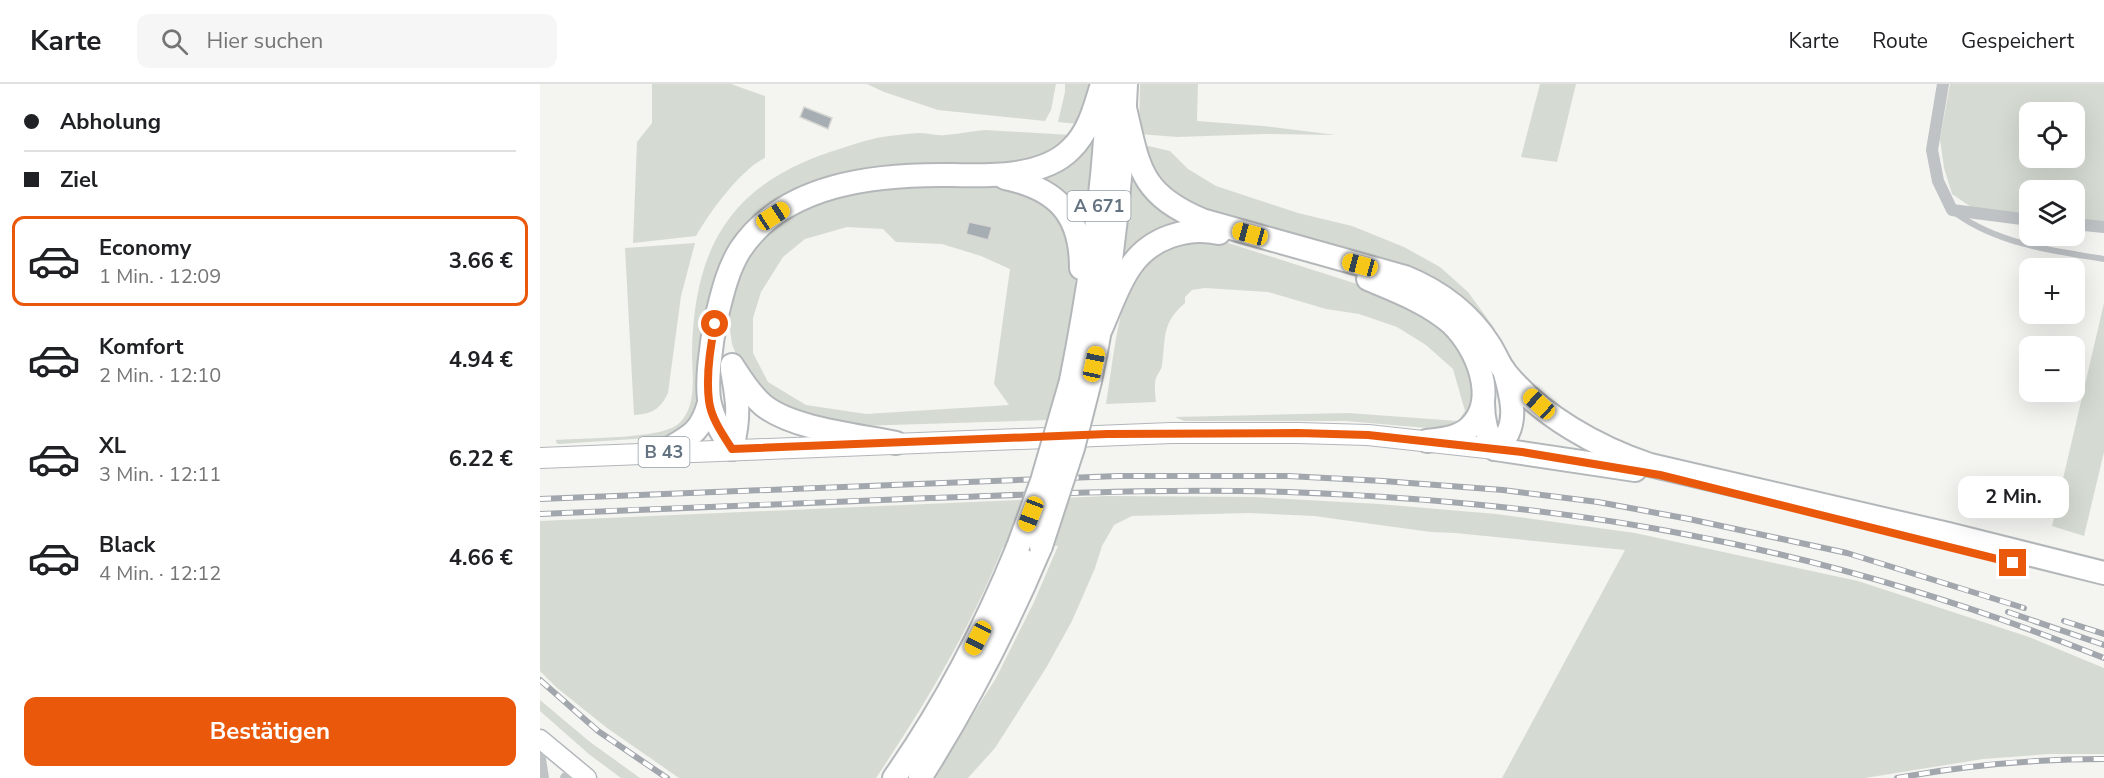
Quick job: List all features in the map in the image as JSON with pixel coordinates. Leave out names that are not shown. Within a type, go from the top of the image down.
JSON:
[{"type":"highway","points":[[663,452],[693,435],[704,421],[709,403],[711,346],[728,277],[741,249],[773,216],[793,202],[843,185],[904,176],[995,176],[1029,170],[1055,160],[1071,150],[1090,122],[1102,84]]},
{"type":"highway","name":"A 671","points":[[1091,329],[1108,84]]},
{"type":"highway","name":"A 671","points":[[920,778],[987,663],[1041,546],[1067,470],[1080,381],[1118,210],[1126,84]]},
{"type":"highway","points":[[1091,329],[1129,267],[1142,253],[1157,242],[1179,234],[1191,231],[1214,232],[1362,276],[1437,312],[1460,332],[1473,353],[1481,378],[1486,429],[1495,449],[1504,441],[1510,430],[1513,416],[1511,396],[1504,370],[1489,343],[1469,319],[1446,299],[1405,277],[1202,220],[1181,211],[1164,200],[1148,184],[1141,169],[1125,108]]},
{"type":"highway","points":[[995,176],[1027,183],[1046,192],[1061,203],[1072,218],[1079,240],[1091,329]]},
{"type":"highway","points":[[718,311],[722,339],[732,365],[739,409],[732,449]]},
{"type":"highway","points":[[732,365],[749,391],[764,406],[781,416],[800,423],[896,443]]},
{"type":"highway","points":[[1504,370],[1553,414],[1604,447],[1650,465],[1725,484]]},
{"type":"highway","name":"A 671","points":[[894,778],[926,731],[969,656],[1018,547],[1080,381]]},
{"type":"highway","points":[[709,403],[732,449]]},
{"type":"highway","points":[[1428,441],[1450,438],[1469,428],[1477,418],[1483,403]]},
{"type":"highway","name":"B 43","points":[[1495,449],[1725,484],[1948,534],[2104,573]]},
{"type":"highway","name":"B 43","points":[[1660,475],[2104,585]]},
{"type":"main road","name":"B 43","points":[[540,458],[1171,433],[1368,435],[1495,449]]},
{"type":"main road","points":[[540,739],[586,778]]},
{"type":"street","points":[[1943,84],[1932,150],[1938,181],[1952,210],[2019,219]]},
{"type":"street","points":[[2085,225],[2104,228]]},
{"type":"street","points":[[540,759],[543,778]]},
{"type":"street","points":[[567,778],[586,778]]},
{"type":"lane","points":[[1952,210],[1975,227],[2004,238],[2054,251],[2104,259]]},
{"type":"shaded area","points":[[652,84],[731,84],[765,96],[765,158],[736,181],[717,204],[696,236],[633,243],[637,142],[652,123]]},
{"type":"shaded area","points":[[867,84],[1056,84],[1051,110],[1045,121],[938,110]]},
{"type":"shaded area","points":[[1065,84],[1089,84],[1078,124],[1058,122]]},
{"type":"shaded area","points":[[1140,84],[1198,84],[1197,121],[1336,135],[1264,134],[1177,137],[1139,134]]},
{"type":"shaded area","points":[[1540,84],[1576,84],[1557,162],[1521,157]]},
{"type":"shaded area","points":[[1950,84],[2104,84],[2104,224],[2085,221],[2085,180],[2019,180],[2019,214],[1971,207],[1952,194],[1944,168],[1940,139]]},
{"type":"shaded area","points":[[1094,126],[1084,245],[1040,182],[1038,174]]},
{"type":"shaded area","points":[[986,130],[1071,135],[1057,153],[1020,165],[916,164],[853,171],[815,182],[713,286],[702,340],[702,380],[700,402],[695,418],[677,432],[664,437],[558,444],[556,442],[556,440],[654,433],[668,430],[684,418],[691,401],[693,381],[694,315],[700,282],[710,252],[724,226],[742,203],[766,183],[795,166],[875,138],[918,133],[942,135]]},
{"type":"shaded area","points":[[1144,145],[1170,151],[1188,169],[1216,186],[1298,213],[1352,226],[1404,247],[1440,267],[1468,292],[1495,329],[1495,336],[1471,315],[1204,216],[1153,180]]},
{"type":"shaded area","points":[[1129,162],[1206,227],[1177,229],[1115,292]]},
{"type":"shaded area","points":[[987,183],[1021,188],[1051,203],[1076,252],[1075,291],[1054,405],[1048,420],[859,426],[825,423],[769,399],[739,362],[732,344],[729,322],[734,281],[751,249],[771,224],[808,203],[890,184]],"holes":[[[847,227],[883,229],[896,242],[942,244],[981,256],[1010,269],[994,384],[1009,405],[866,414],[806,405],[768,382],[753,353],[753,318],[761,292],[783,257],[805,239]]]},
{"type":"shaded area","points":[[1183,239],[1225,242],[1354,283],[1418,310],[1457,342],[1470,365],[1478,407],[1450,430],[1346,421],[1184,421],[1175,417],[1348,413],[1458,421],[1465,411],[1453,369],[1426,345],[1397,327],[1359,314],[1326,309],[1268,292],[1205,288],[1192,290],[1168,324],[1162,367],[1155,381],[1156,402],[1106,404],[1122,310],[1135,275],[1146,259]]},
{"type":"shaded area","points":[[695,243],[681,296],[668,393],[654,410],[634,415],[625,248]]},
{"type":"shaded area","points":[[2104,303],[2104,452],[2084,536],[2052,526],[2081,402],[2085,402],[2085,384]]},
{"type":"shaded area","points":[[1107,496],[1253,497],[1379,504],[1496,514],[1635,533],[1858,581],[2029,637],[2104,668],[2104,754],[2050,754],[1983,759],[1865,778],[1502,778],[1625,550],[1431,532],[1314,516],[1249,513],[1132,516],[1114,525],[1102,546],[1072,621],[1046,668],[995,748],[968,778],[933,778],[996,678],[1034,602],[1058,546],[1003,547],[946,666],[876,778],[679,778],[607,728],[556,687],[540,671],[540,521]]},
{"type":"shaded area","points":[[540,700],[590,742],[640,778],[621,778],[590,755],[540,711]]},
{"type":"building","points":[[804,107],[832,118],[828,129],[800,117]]},
{"type":"building","points":[[969,222],[992,227],[988,240],[966,234]]},
{"type":"railway","points":[[540,499],[1118,476],[1288,476],[1383,481],[1503,490],[1598,502],[1689,519],[1847,553],[2024,608]]},
{"type":"railway","points":[[540,514],[1154,491],[1288,492],[1437,501],[1537,511],[1635,525],[1791,557],[1950,602],[2104,658]]},
{"type":"railway","points":[[2008,612],[2104,645]]},
{"type":"railway","points":[[2064,621],[2104,634]]},
{"type":"railway","points":[[540,680],[598,731],[667,778]]},
{"type":"railway","points":[[1897,778],[2000,764],[2104,759]]},
{"type":"route","points":[[715,324],[710,363],[709,403],[732,449],[1107,434],[1368,435],[1522,452],[1660,475],[2013,563]]}]
